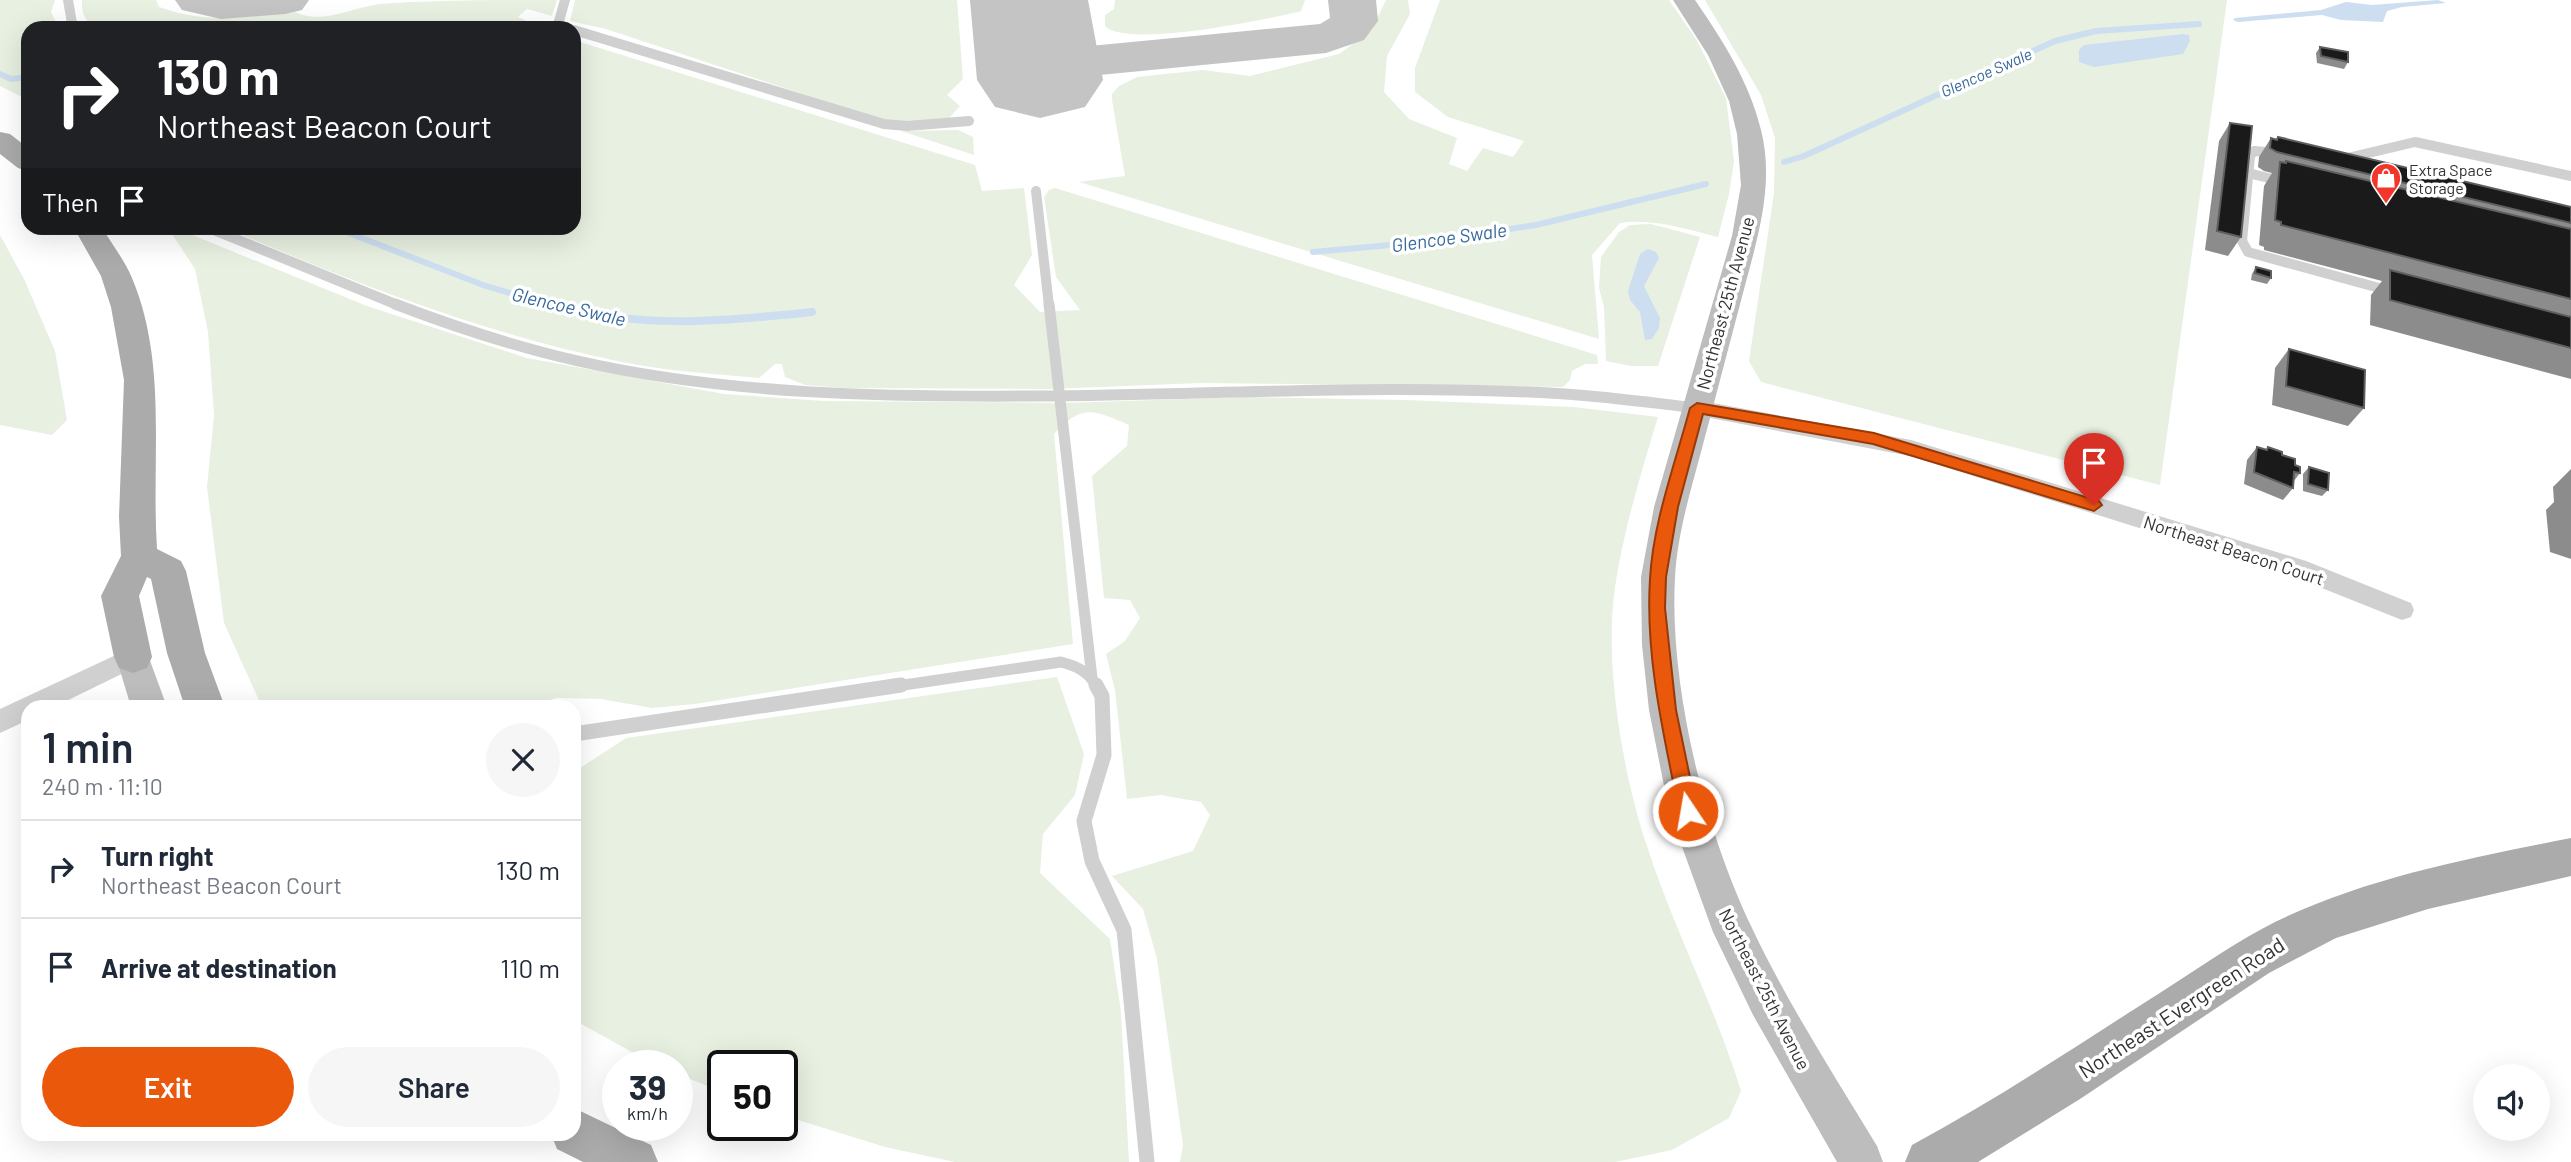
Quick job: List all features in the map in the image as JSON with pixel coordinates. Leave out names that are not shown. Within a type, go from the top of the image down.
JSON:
[{"type":"main road","name":"Northeast 25th Avenue","points":[[1684,0],[1720,55],[1741,101],[1750,134],[1754,170],[1745,236],[1670,507],[1658,577],[1659,645],[1667,710],[1688,811],[1733,932],[1767,1001],[1861,1162]]},
{"type":"main road","points":[[0,140],[21,156]]},
{"type":"main road","points":[[92,235],[116,276],[135,342],[140,380],[137,517],[139,556],[120,596],[133,657],[147,700]]},
{"type":"main road","points":[[139,556],[168,571],[186,653],[203,700]]},
{"type":"main road","name":"Northeast Evergreen Road","points":[[1929,1162],[1960,1146],[2099,1060],[2170,1012],[2291,937],[2342,916],[2461,880],[2571,857]]},
{"type":"main road","points":[[581,1136],[634,1162]]},
{"type":"street","name":"Northeast Beacon Court","points":[[1697,408],[1874,439],[1910,448],[2297,568],[2402,610]]},
{"type":"street","points":[[43,700],[133,657]]},
{"type":"street","points":[[0,722],[21,711]]},
{"type":"lane","points":[[68,0],[72,21]]},
{"type":"lane","points":[[562,21],[565,0]]},
{"type":"lane","points":[[581,32],[884,124],[907,126],[970,121]]},
{"type":"lane","points":[[2354,169],[2327,163],[2415,142],[2571,176]]},
{"type":"lane","points":[[2292,156],[2254,151],[2250,156],[2242,241],[2248,252],[2400,293]]},
{"type":"lane","points":[[2248,173],[2302,186]]},
{"type":"lane","points":[[1035,191],[1092,678],[1102,696],[1104,755],[1084,821],[1092,861],[1124,930],[1147,1162]]},
{"type":"lane","points":[[226,235],[389,302],[479,334],[544,353],[631,372],[720,384],[806,391],[1060,397],[1368,390],[1544,393],[1697,408]]},
{"type":"lane","points":[[581,733],[1061,662],[1076,666],[1092,678]]},
{"type":"green space","points":[[0,0],[55,0],[51,12],[56,21],[21,21],[21,96],[0,86]]},
{"type":"green space","points":[[82,0],[156,0],[159,7],[177,13],[211,18],[295,12],[316,17],[379,4],[557,0],[552,16],[527,9],[518,17],[527,21],[88,21],[82,9]]},
{"type":"green space","points":[[575,0],[957,0],[963,79],[947,95],[960,106],[949,118],[908,123],[872,117],[606,29],[581,23],[581,21],[570,21]]},
{"type":"green space","points":[[1115,0],[1305,0],[1301,11],[1284,15],[1200,30],[1141,34],[1119,32],[1105,26],[1105,15],[1114,9]]},
{"type":"green space","points":[[1386,0],[1408,0],[1410,14],[1387,56],[1384,92],[1409,119],[1457,138],[1449,164],[1467,171],[1483,148],[1513,157],[1524,141],[1448,117],[1415,92],[1415,68],[1440,0],[1669,0],[1696,39],[1726,98],[1734,161],[1718,237],[1657,223],[1620,223],[1592,255],[1599,339],[1079,182],[1125,176],[1112,100],[1112,94],[1119,86],[1137,77],[1203,70],[1250,76],[1339,54],[1371,31]]},
{"type":"green space","points":[[1705,0],[2227,0],[2160,485],[1761,382],[1749,361],[1774,193],[1775,138],[1761,95]]},
{"type":"green space","points":[[581,42],[975,165],[982,191],[1024,188],[1032,255],[1014,285],[1040,312],[1080,310],[1056,277],[1044,197],[1049,190],[1055,188],[1597,355],[1598,364],[1585,364],[1572,371],[1570,380],[1563,387],[1201,383],[1049,389],[845,388],[805,385],[785,377],[782,364],[775,364],[759,378],[656,368],[571,350],[470,322],[323,268],[243,235],[581,235]]},
{"type":"green space","points":[[958,130],[973,137],[974,155],[901,131]]},
{"type":"green space","points":[[1651,224],[1700,237],[1658,366],[1631,366],[1606,361],[1604,307],[1599,288],[1601,257],[1619,232],[1630,225]]},
{"type":"green space","points":[[0,235],[24,279],[55,351],[67,420],[52,435],[0,425]]},
{"type":"green space","points":[[173,235],[192,235],[367,306],[527,358],[724,394],[824,401],[1063,403],[1250,397],[1406,400],[1573,407],[1658,417],[1628,522],[1615,587],[1612,649],[1617,716],[1629,783],[1646,843],[1731,1059],[1741,1091],[1729,1118],[1672,1150],[1615,1162],[1180,1162],[1183,1145],[1157,959],[1143,909],[1112,876],[1193,851],[1210,815],[1201,802],[1161,795],[1127,799],[1115,690],[1106,654],[1125,641],[1140,618],[1130,600],[1104,598],[1092,476],[1127,446],[1129,425],[1097,413],[1089,412],[1073,417],[1054,434],[1073,644],[695,704],[652,708],[601,699],[556,698],[259,700],[224,623],[207,487],[214,415],[208,332],[195,269]]},
{"type":"green space","points":[[1057,677],[1084,754],[1075,795],[1043,834],[1040,873],[1110,939],[1121,1012],[1129,1162],[955,1162],[885,1147],[798,1120],[798,1050],[707,1050],[707,1086],[693,1080],[693,1050],[628,1050],[581,1024],[581,767],[626,738]]},
{"type":"water","points":[[2438,0],[2446,3],[2387,11],[2383,22],[2341,20],[2322,15],[2238,22],[2233,20],[2321,10],[2346,2],[2372,5]]},
{"type":"water","points":[[2189,35],[2190,41],[2183,54],[2094,67],[2079,62],[2079,50],[2084,45]]},
{"type":"water","points":[[1648,249],[1656,252],[1659,258],[1644,286],[1660,318],[1659,328],[1652,339],[1645,340],[1640,312],[1630,300],[1628,291],[1640,254]]},
{"type":"building","points":[[2320,47],[2348,52],[2348,62],[2321,56]]},
{"type":"building","points":[[2230,123],[2252,126],[2241,237],[2217,231]]},
{"type":"building","points":[[2278,137],[2571,207],[2571,223],[2277,152],[2270,148],[2271,138],[2277,140]]},
{"type":"building","points":[[2286,161],[2571,229],[2571,299],[2281,225],[2281,222],[2275,220],[2280,162]]},
{"type":"building","points":[[2256,267],[2271,271],[2271,278],[2255,273]]},
{"type":"building","points":[[2390,270],[2571,317],[2571,348],[2390,300]]},
{"type":"building","points":[[2289,349],[2365,370],[2364,408],[2286,386]]},
{"type":"building","points":[[2257,447],[2267,450],[2268,447],[2295,459],[2300,473],[2294,472],[2293,488],[2254,472]]},
{"type":"building","points":[[2309,467],[2329,473],[2328,490],[2308,484]]},
{"type":"waterway","name":"Glencoe Swale","points":[[1784,162],[1804,156],[2055,41],[2096,31],[2199,24]]},
{"type":"waterway","name":"Glencoe Swale","points":[[0,74],[11,79],[21,78]]},
{"type":"waterway","name":"Glencoe Swale","points":[[1313,252],[1424,242],[1536,225],[1706,184]]},
{"type":"waterway","name":"Glencoe Swale","points":[[354,235],[483,285],[552,306]]},
{"type":"waterway","name":"Glencoe Swale","points":[[546,304],[613,317],[678,321],[812,312]]},
{"type":"taxiway","points":[[199,0],[221,5],[285,0]]},
{"type":"taxiway","points":[[1038,66],[1326,38],[1351,26],[1355,15],[1352,0]]},
{"type":"runway","points":[[1029,0],[1040,80]]},
{"type":"place","name":"Extra Space Storage","points":[[2386,205]]},
{"type":"route","points":[[1688,811],[1667,710],[1657,608],[1658,577],[1670,507],[1697,408],[1874,439],[2094,505]]}]
